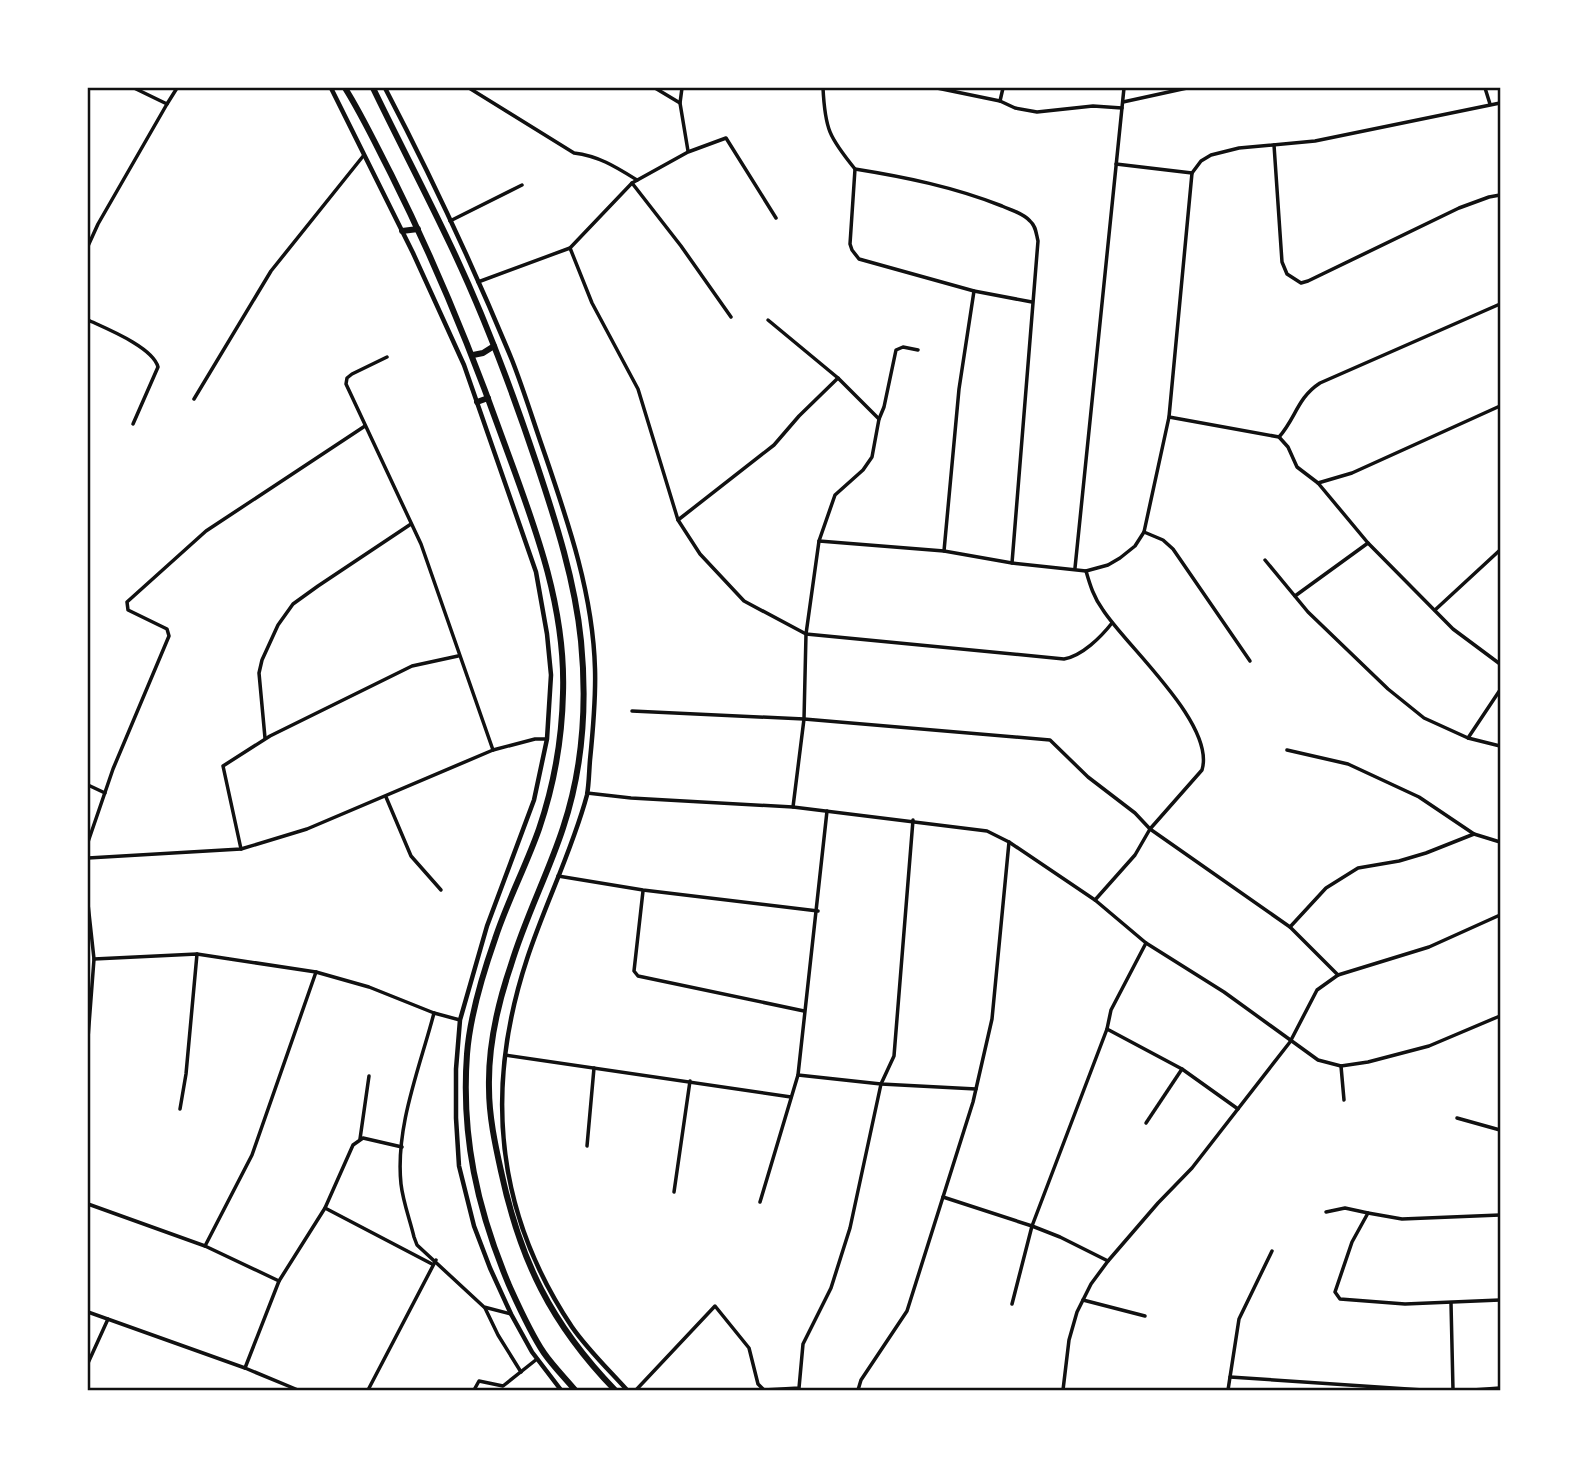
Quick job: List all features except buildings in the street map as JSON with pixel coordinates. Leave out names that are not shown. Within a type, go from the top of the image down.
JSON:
[{"type":"main road","points":[[345,88],[442,278],[473,355],[542,549],[554,595],[564,691],[560,738],[551,788],[538,830],[496,935],[477,995],[467,1051],[466,1103],[468,1138],[480,1207],[494,1249],[517,1303],[543,1352],[575,1391]]},
{"type":"main road","points":[[373,88],[451,246],[494,346],[553,515],[574,596],[584,682],[583,724],[573,792],[563,828],[510,965],[494,1032],[489,1088],[495,1145],[509,1209],[530,1270],[550,1309],[588,1363],[615,1391]]},
{"type":"main road","points":[[402,231],[418,229]]},
{"type":"main road","points":[[473,355],[494,346]]},
{"type":"main road","points":[[477,402],[488,398]]},
{"type":"street","points":[[134,88],[167,104]]},
{"type":"street","points":[[88,246],[98,223],[177,88]]},
{"type":"street","points":[[331,88],[365,153],[458,353],[536,572],[547,634],[551,675],[547,739],[534,800],[487,926],[460,1020],[456,1069],[459,1166],[474,1226],[511,1314],[537,1359],[561,1391]]},
{"type":"street","points":[[385,88],[450,221],[513,363],[562,503],[583,574],[592,619],[595,714],[587,793],[526,961],[503,1055],[501,1100],[503,1137],[512,1192],[531,1253],[572,1327],[627,1391]]},
{"type":"street","points":[[469,88],[574,153],[606,161],[637,180]]},
{"type":"street","points":[[655,88],[680,103]]},
{"type":"street","points":[[682,88],[680,103],[688,152]]},
{"type":"street","points":[[823,88],[825,116],[832,141],[855,169],[964,191],[1027,218],[1035,228],[1038,241],[1012,563]]},
{"type":"street","points":[[937,88],[1037,112],[1123,105],[1187,88]]},
{"type":"street","points":[[1000,101],[1003,88]]},
{"type":"street","points":[[1075,568],[1124,88]]},
{"type":"street","points":[[1485,88],[1490,104]]},
{"type":"street","points":[[818,541],[944,551],[1012,563],[1086,571],[1108,565],[1120,558],[1135,546],[1144,532],[1169,417],[1192,173],[1211,155],[1256,145],[1315,141],[1500,103]]},
{"type":"street","points":[[478,282],[570,248],[632,183],[688,152],[726,138],[776,218]]},
{"type":"street","points":[[1274,145],[1282,262],[1287,274],[1301,283],[1459,208],[1500,195]]},
{"type":"street","points":[[194,399],[271,271],[365,153]]},
{"type":"street","points":[[1116,164],[1192,173]]},
{"type":"street","points":[[855,169],[850,244],[856,256],[974,291],[1032,302]]},
{"type":"street","points":[[632,183],[731,317]]},
{"type":"street","points":[[450,221],[523,186]]},
{"type":"street","points":[[570,248],[592,303],[638,389],[678,520],[700,554],[744,601],[806,634],[1067,659],[1098,638],[1112,623]]},
{"type":"street","points":[[944,551],[959,389],[974,291]]},
{"type":"street","points":[[1279,437],[1289,425],[1301,398],[1320,383],[1500,304]]},
{"type":"street","points":[[88,320],[134,343],[157,361],[158,367],[132,424]]},
{"type":"street","points":[[768,320],[838,378],[878,419]]},
{"type":"street","points":[[793,807],[804,719],[806,634],[818,541],[835,495],[863,470],[872,457],[878,419],[887,398],[896,350],[903,347],[918,349]]},
{"type":"street","points":[[387,357],[347,378],[346,384],[421,544],[493,750]]},
{"type":"street","points":[[678,520],[774,445],[838,378]]},
{"type":"street","points":[[1318,483],[1352,473],[1500,406]]},
{"type":"street","points":[[1169,417],[1279,437],[1288,447],[1301,471],[1318,483],[1368,543],[1453,629],[1500,664]]},
{"type":"street","points":[[88,842],[105,793],[169,636],[167,629],[128,610],[127,602],[206,531],[365,426]]},
{"type":"street","points":[[265,739],[259,673],[278,625],[293,604],[411,524]]},
{"type":"street","points":[[1144,532],[1163,540],[1173,549],[1250,661]]},
{"type":"street","points":[[1295,596],[1368,543]]},
{"type":"street","points":[[1435,611],[1500,550]]},
{"type":"street","points":[[1265,560],[1308,612],[1388,689],[1424,718],[1468,738],[1500,746]]},
{"type":"street","points":[[1086,571],[1093,594],[1112,623],[1165,684],[1194,728],[1204,757],[1202,770],[1150,829],[1135,855],[1095,900]]},
{"type":"street","points":[[241,849],[223,767],[265,739],[412,666],[458,656]]},
{"type":"street","points":[[1468,738],[1500,690]]},
{"type":"street","points":[[632,711],[804,719],[1050,740],[1088,777],[1135,813],[1150,829],[1290,927],[1338,975]]},
{"type":"street","points":[[88,858],[241,849],[307,829],[493,750],[535,739],[547,739]]},
{"type":"street","points":[[1287,751],[1331,759],[1359,770],[1419,797],[1474,834],[1500,842]]},
{"type":"street","points":[[88,785],[105,793]]},
{"type":"street","points":[[587,793],[793,807],[987,831],[1009,842],[1095,900],[1146,943],[1224,992],[1290,1042],[1318,1060],[1341,1066],[1429,1046],[1500,1016]]},
{"type":"street","points":[[386,797],[411,856],[441,890]]},
{"type":"street","points":[[760,1202],[798,1075],[827,811]]},
{"type":"street","points":[[636,1391],[715,1306],[749,1348],[758,1384],[764,1390],[799,1388],[803,1343],[831,1288],[850,1228],[881,1084],[894,1056],[913,820]]},
{"type":"street","points":[[1290,927],[1326,888],[1358,868],[1399,861],[1474,834]]},
{"type":"street","points":[[858,1391],[861,1380],[907,1311],[976,1089],[992,1018],[1009,842]]},
{"type":"street","points":[[558,876],[643,890],[818,911]]},
{"type":"street","points":[[643,890],[634,971],[638,975],[804,1011]]},
{"type":"street","points":[[88,904],[94,959],[88,1038]]},
{"type":"street","points":[[1062,1391],[1069,1340],[1077,1312],[1091,1284],[1108,1261],[1192,1168],[1238,1110],[1290,1042],[1317,990],[1338,975],[1429,947],[1500,915]]},
{"type":"street","points":[[1012,1304],[1032,1226],[1107,1029],[1111,1010],[1146,943]]},
{"type":"street","points":[[94,959],[197,954],[316,972],[369,987],[434,1013],[460,1020]]},
{"type":"street","points":[[180,1109],[186,1074],[197,954]]},
{"type":"street","points":[[205,1246],[252,1155],[316,972]]},
{"type":"street","points":[[434,1013],[406,1116],[402,1147],[401,1182],[414,1237],[417,1245],[485,1308],[521,1372]]},
{"type":"street","points":[[1107,1029],[1182,1069],[1238,1110]]},
{"type":"street","points":[[503,1055],[791,1097]]},
{"type":"street","points":[[1341,1066],[1344,1100]]},
{"type":"street","points":[[587,1146],[594,1069]]},
{"type":"street","points":[[1146,1123],[1182,1069]]},
{"type":"street","points":[[798,1075],[881,1084],[976,1089]]},
{"type":"street","points":[[245,1368],[279,1281],[326,1208],[353,1145],[360,1139],[369,1076]]},
{"type":"street","points":[[674,1192],[690,1082]]},
{"type":"street","points":[[1457,1118],[1500,1130]]},
{"type":"street","points":[[360,1139],[402,1147]]},
{"type":"street","points":[[943,1197],[1032,1226],[1108,1261]]},
{"type":"street","points":[[88,1204],[205,1246],[279,1281]]},
{"type":"street","points":[[326,1208],[432,1265]]},
{"type":"street","points":[[1326,1212],[1345,1208],[1402,1219],[1500,1214]]},
{"type":"street","points":[[1368,1213],[1352,1242],[1335,1292],[1340,1299],[1405,1304],[1500,1300]]},
{"type":"street","points":[[1228,1391],[1239,1319],[1272,1251]]},
{"type":"street","points":[[368,1391],[436,1260]]},
{"type":"street","points":[[1083,1300],[1144,1316]]},
{"type":"street","points":[[1451,1303],[1452,1391]]},
{"type":"street","points":[[485,1308],[511,1314]]},
{"type":"street","points":[[88,1312],[245,1368],[298,1391]]},
{"type":"street","points":[[88,1363],[108,1319]]},
{"type":"street","points":[[474,1391],[478,1381],[501,1387],[537,1359]]},
{"type":"street","points":[[1230,1377],[1423,1391]]},
{"type":"street","points":[[1473,1391],[1500,1388]]}]
